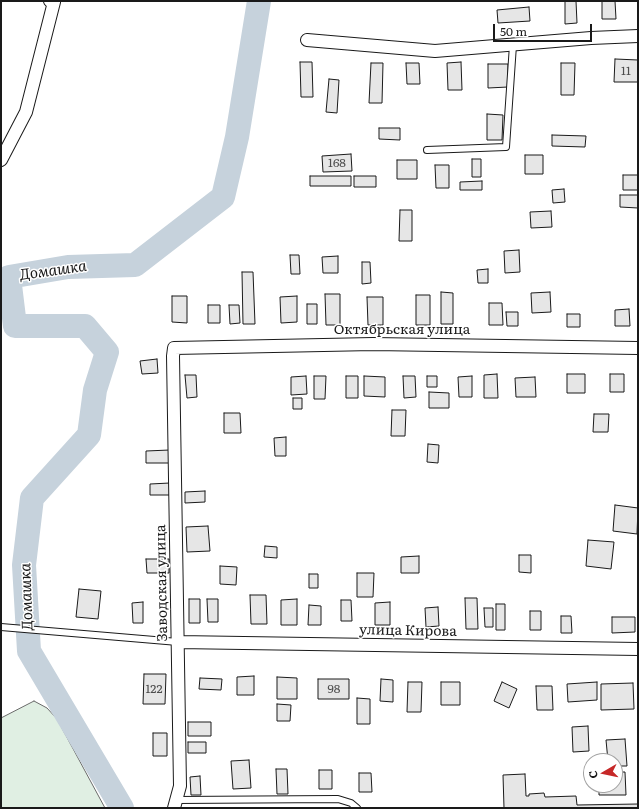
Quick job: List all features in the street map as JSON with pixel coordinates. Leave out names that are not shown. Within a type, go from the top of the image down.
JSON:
[{"type":"street","points":[[1,160],[26,112],[54,2],[50,1]]},
{"type":"street","points":[[307,40],[435,51],[513,44],[638,36]]},
{"type":"street","name":"Октябрьская улица","points":[[173,356],[174,348],[190,347],[373,344],[638,348]]},
{"type":"street","name":"Заводская улица","points":[[173,356],[180,786],[175,804]]},
{"type":"street","name":"улица Кирова","points":[[178,642],[638,649]]},
{"type":"lane","points":[[426,150],[506,147],[513,44]]},
{"type":"lane","points":[[1,628],[178,642]]},
{"type":"lane","points":[[175,804],[338,800],[351,803],[357,808]]},
{"type":"green space","points":[[34,701],[47,708],[57,719],[105,808],[1,808],[1,718]]},
{"type":"building","points":[[565,1],[576,1],[577,23],[565,24]]},
{"type":"building","points":[[602,1],[615,1],[616,19],[602,19]]},
{"type":"building","points":[[529,7],[530,21],[498,23],[497,10]]},
{"type":"building","points":[[615,59],[638,60],[638,82],[614,82]]},
{"type":"building","points":[[300,62],[312,62],[313,97],[301,97]]},
{"type":"building","points":[[461,62],[462,90],[448,90],[447,63]]},
{"type":"building","points":[[371,63],[383,63],[382,103],[369,103]]},
{"type":"building","points":[[406,63],[419,63],[420,84],[407,84]]},
{"type":"building","points":[[561,63],[575,63],[574,95],[561,95]]},
{"type":"building","points":[[488,64],[508,64],[508,87],[488,88]]},
{"type":"building","points":[[329,79],[339,80],[337,113],[326,112]]},
{"type":"building","points":[[487,114],[503,115],[502,140],[487,140]]},
{"type":"building","points":[[379,128],[400,128],[400,140],[379,139]]},
{"type":"building","points":[[552,135],[586,136],[585,147],[552,146]]},
{"type":"building","points":[[351,154],[352,171],[323,172],[322,156]]},
{"type":"building","points":[[525,155],[543,155],[543,174],[525,174]]},
{"type":"building","points":[[472,159],[481,159],[481,177],[472,177]]},
{"type":"building","points":[[397,160],[417,160],[417,179],[397,179]]},
{"type":"building","points":[[435,165],[449,165],[449,188],[436,188]]},
{"type":"building","points":[[623,175],[638,175],[638,190],[623,190]]},
{"type":"building","points":[[310,176],[351,176],[351,186],[310,186]]},
{"type":"building","points":[[354,176],[376,176],[376,187],[354,187]]},
{"type":"building","points":[[482,181],[482,190],[460,190],[460,182]]},
{"type":"building","points":[[564,189],[565,202],[553,203],[552,190]]},
{"type":"building","points":[[620,195],[638,195],[638,208],[620,207]]},
{"type":"building","points":[[400,210],[412,210],[412,241],[399,241]]},
{"type":"building","points":[[551,211],[552,227],[531,228],[530,212]]},
{"type":"building","points":[[519,250],[520,272],[505,273],[504,251]]},
{"type":"building","points":[[290,255],[299,255],[300,274],[291,274]]},
{"type":"building","points":[[338,256],[338,273],[323,273],[322,257]]},
{"type":"building","points":[[362,262],[370,262],[371,283],[362,284]]},
{"type":"building","points":[[488,269],[488,283],[478,283],[477,270]]},
{"type":"building","points":[[242,272],[253,272],[255,324],[243,324]]},
{"type":"building","points":[[441,292],[453,293],[453,324],[441,324]]},
{"type":"building","points":[[550,292],[551,312],[532,313],[531,293]]},
{"type":"building","points":[[325,294],[340,294],[340,325],[326,325]]},
{"type":"building","points":[[416,295],[430,295],[430,325],[416,325]]},
{"type":"building","points":[[172,296],[187,296],[187,323],[172,322]]},
{"type":"building","points":[[297,296],[297,322],[281,323],[280,297]]},
{"type":"building","points":[[367,297],[383,297],[383,325],[368,325]]},
{"type":"building","points":[[489,303],[502,303],[503,325],[489,325]]},
{"type":"building","points":[[307,304],[317,304],[317,324],[307,324]]},
{"type":"building","points":[[208,305],[220,305],[220,323],[208,323]]},
{"type":"building","points":[[229,305],[239,305],[240,323],[230,324]]},
{"type":"building","points":[[629,309],[630,326],[615,326],[615,310]]},
{"type":"building","points":[[506,312],[518,312],[518,326],[507,326]]},
{"type":"building","points":[[567,314],[580,314],[580,327],[567,327]]},
{"type":"building","points":[[157,359],[158,373],[142,374],[140,361]]},
{"type":"building","points":[[497,374],[498,398],[484,398],[484,375]]},
{"type":"building","points":[[567,374],[585,374],[585,393],[567,393]]},
{"type":"building","points":[[610,374],[624,374],[624,392],[610,392]]},
{"type":"building","points":[[185,375],[196,375],[197,397],[187,398]]},
{"type":"building","points":[[306,376],[307,394],[291,395],[291,377]]},
{"type":"building","points":[[314,376],[326,376],[325,399],[314,399]]},
{"type":"building","points":[[346,376],[358,376],[358,398],[346,398]]},
{"type":"building","points":[[364,376],[385,377],[385,397],[364,396]]},
{"type":"building","points":[[403,376],[415,376],[416,397],[404,398]]},
{"type":"building","points":[[427,376],[437,376],[437,387],[427,387]]},
{"type":"building","points":[[472,376],[472,397],[459,397],[458,377]]},
{"type":"building","points":[[535,377],[536,397],[516,397],[515,378]]},
{"type":"building","points":[[429,392],[449,393],[449,408],[429,408]]},
{"type":"building","points":[[293,398],[302,398],[302,409],[293,409]]},
{"type":"building","points":[[392,410],[406,410],[405,436],[391,436]]},
{"type":"building","points":[[224,413],[240,413],[241,433],[224,433]]},
{"type":"building","points":[[594,414],[609,414],[608,432],[593,432]]},
{"type":"building","points":[[286,437],[286,456],[275,456],[274,438]]},
{"type":"building","points":[[428,444],[439,445],[438,463],[427,462]]},
{"type":"building","points":[[170,450],[170,463],[146,463],[146,451]]},
{"type":"building","points":[[170,483],[170,495],[150,495],[150,484]]},
{"type":"building","points":[[205,491],[205,502],[185,503],[185,492]]},
{"type":"building","points":[[615,505],[638,508],[637,534],[613,531]]},
{"type":"building","points":[[208,526],[210,551],[187,552],[186,527]]},
{"type":"building","points":[[588,540],[614,542],[611,569],[586,566]]},
{"type":"building","points":[[265,546],[277,547],[277,558],[264,557]]},
{"type":"building","points":[[519,555],[531,555],[531,573],[519,572]]},
{"type":"building","points":[[419,556],[419,573],[401,573],[401,557]]},
{"type":"building","points":[[146,559],[169,559],[169,573],[147,573]]},
{"type":"building","points":[[220,566],[237,567],[236,585],[220,584]]},
{"type":"building","points":[[357,573],[374,573],[373,597],[357,597]]},
{"type":"building","points":[[309,574],[318,574],[318,588],[309,588]]},
{"type":"building","points":[[79,589],[101,591],[98,619],[76,617]]},
{"type":"building","points":[[250,595],[266,595],[267,624],[251,624]]},
{"type":"building","points":[[465,598],[477,598],[478,629],[466,629]]},
{"type":"building","points":[[189,599],[200,599],[200,623],[189,623]]},
{"type":"building","points":[[207,599],[218,599],[218,622],[208,622]]},
{"type":"building","points":[[297,599],[297,625],[281,625],[281,600]]},
{"type":"building","points":[[341,600],[351,600],[352,621],[341,621]]},
{"type":"building","points":[[143,602],[143,623],[133,623],[132,603]]},
{"type":"building","points":[[390,602],[390,625],[375,625],[375,603]]},
{"type":"building","points":[[496,604],[505,604],[505,630],[496,630]]},
{"type":"building","points":[[309,605],[321,606],[321,625],[308,625]]},
{"type":"building","points":[[438,607],[439,626],[426,627],[425,608]]},
{"type":"building","points":[[484,608],[493,608],[493,627],[485,627]]},
{"type":"building","points":[[530,611],[541,611],[541,630],[530,630]]},
{"type":"building","points":[[561,616],[571,616],[572,633],[561,633]]},
{"type":"building","points":[[612,617],[635,617],[635,632],[612,633]]},
{"type":"building","points":[[144,674],[166,674],[165,704],[143,704]]},
{"type":"building","points":[[254,676],[254,695],[237,695],[237,677]]},
{"type":"building","points":[[277,677],[297,678],[297,699],[277,699]]},
{"type":"building","points":[[200,678],[222,679],[221,690],[199,689]]},
{"type":"building","points":[[318,679],[349,679],[349,699],[318,699]]},
{"type":"building","points":[[381,679],[393,680],[393,702],[380,701]]},
{"type":"building","points":[[408,682],[422,682],[421,712],[407,712]]},
{"type":"building","points":[[441,682],[460,682],[460,705],[441,705]]},
{"type":"building","points":[[502,682],[517,689],[509,708],[494,701]]},
{"type":"building","points":[[597,682],[597,700],[568,702],[567,684]]},
{"type":"building","points":[[633,683],[634,709],[601,710],[601,684]]},
{"type":"building","points":[[536,686],[552,686],[553,710],[537,710]]},
{"type":"building","points":[[357,698],[370,699],[370,724],[357,724]]},
{"type":"building","points":[[277,704],[291,705],[290,721],[277,721]]},
{"type":"building","points":[[188,722],[211,722],[211,736],[188,736]]},
{"type":"building","points":[[588,726],[589,751],[573,752],[572,727]]},
{"type":"building","points":[[153,733],[167,733],[167,756],[153,756]]},
{"type":"building","points":[[625,739],[627,766],[623,766],[623,753],[607,753],[606,740]]},
{"type":"building","points":[[188,742],[206,742],[206,753],[188,753]]},
{"type":"building","points":[[249,760],[251,788],[233,789],[231,761]]},
{"type":"building","points":[[276,769],[287,769],[288,794],[277,794]]},
{"type":"building","points":[[319,770],[332,770],[332,789],[319,789]]},
{"type":"building","points":[[623,772],[625,772],[626,795],[599,795],[599,793],[623,793]]},
{"type":"building","points":[[359,773],[371,773],[372,792],[359,792]]},
{"type":"building","points":[[525,774],[526,796],[529,796],[529,794],[544,793],[545,797],[576,796],[577,805],[638,804],[638,808],[504,808],[503,775]]},
{"type":"building","points":[[200,776],[201,795],[191,795],[190,777]]},
{"type":"waterway","name":"Домашка","points":[[122,808],[29,651],[24,565],[32,498],[89,435],[95,390],[107,352],[85,326],[15,326],[9,277],[68,267],[135,265],[223,197],[237,137],[259,1]]}]
